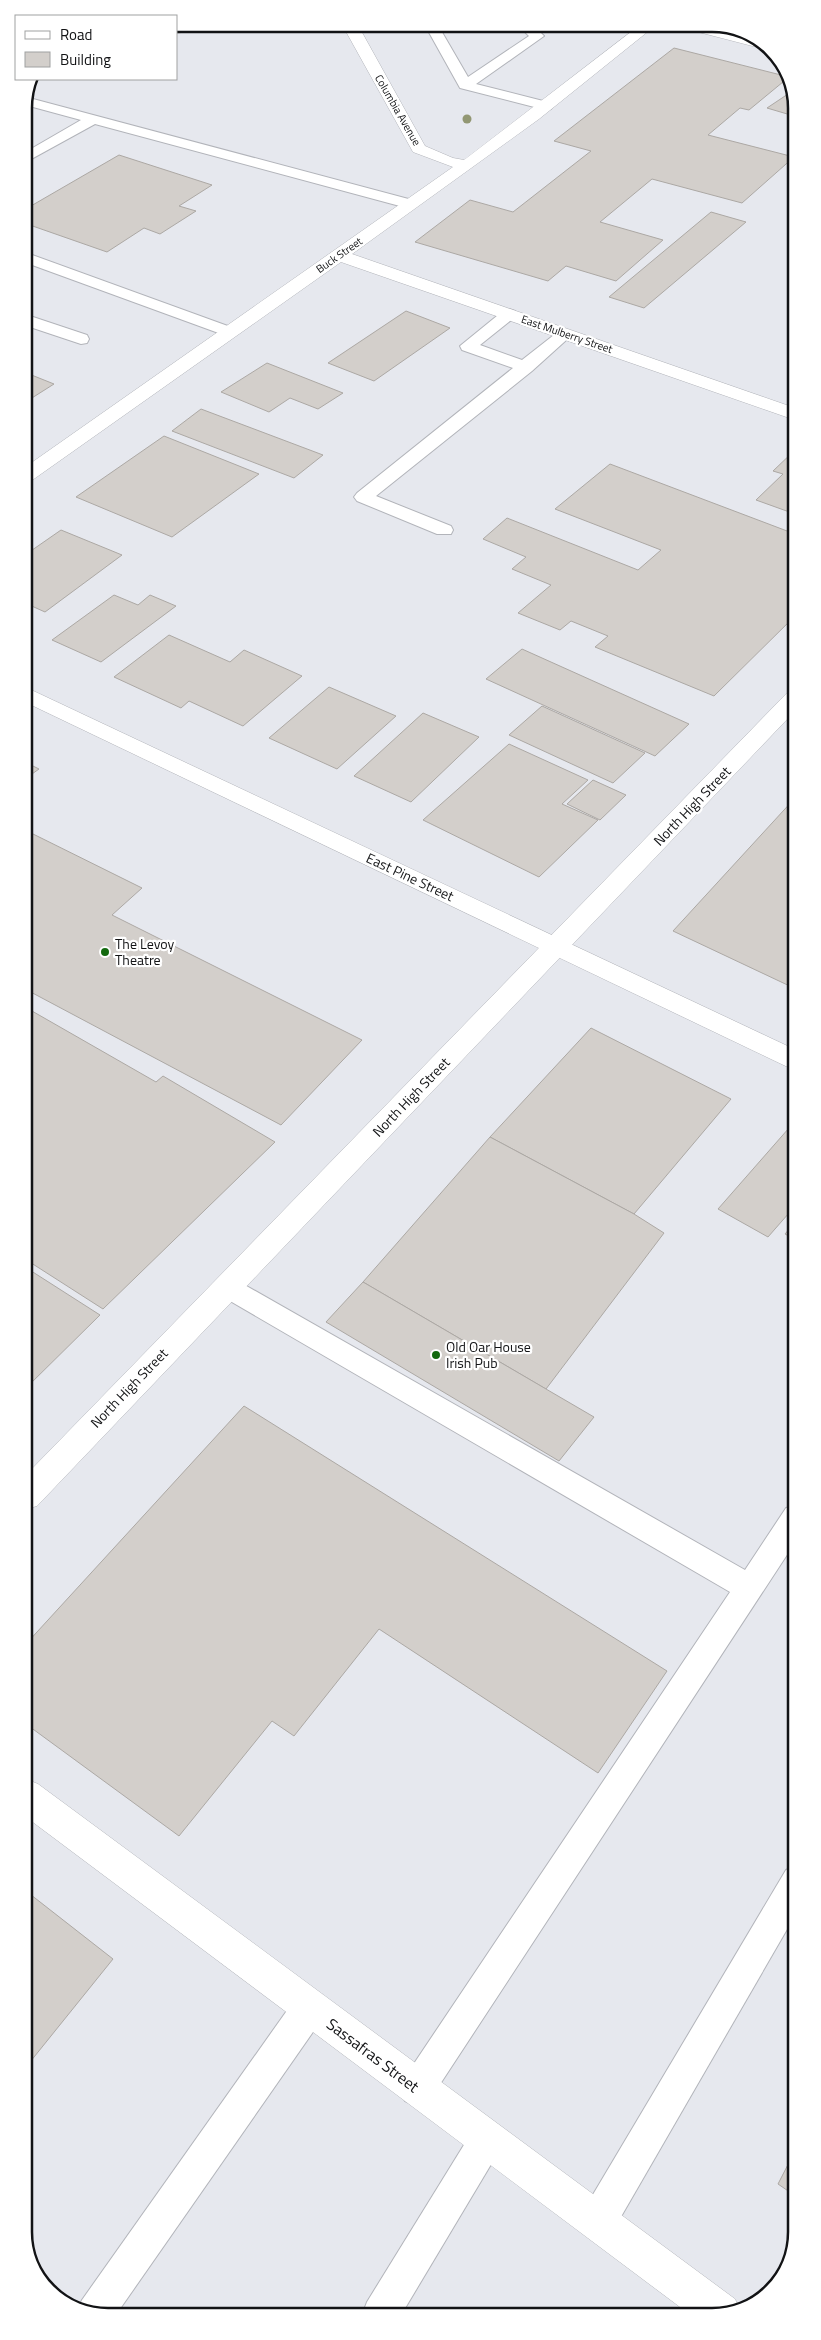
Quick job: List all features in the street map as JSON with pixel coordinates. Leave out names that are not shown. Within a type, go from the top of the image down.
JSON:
[{"type":"street","name":"Columbia Avenue","points":[[353,32],[419,149],[448,162],[467,165]]},
{"type":"street","name":"Buck Street","points":[[33,471],[467,165],[546,106],[638,33]]},
{"type":"street","points":[[718,33],[748,41]]},
{"type":"street","name":"East Mulberry Street","points":[[339,255],[788,412]]},
{"type":"street","name":"East Pine Street","points":[[33,698],[788,1057]]},
{"type":"street","name":"North High Street","points":[[32,1489],[788,705]]},
{"type":"street","name":"Sassafras Street","points":[[32,1801],[417,2089],[487,2138],[714,2308]]},
{"type":"lane","points":[[436,33],[465,85],[546,106]]},
{"type":"lane","points":[[465,85],[538,36],[534,33]]},
{"type":"lane","points":[[33,103],[412,204]]},
{"type":"lane","points":[[33,154],[94,119]]},
{"type":"lane","points":[[33,260],[230,332]]},
{"type":"lane","points":[[509,314],[468,346],[526,367]]},
{"type":"lane","points":[[33,321],[81,339]]},
{"type":"lane","points":[[444,530],[363,497],[566,334]]},
{"type":"lane","points":[[227,1287],[750,1588]]},
{"type":"lane","points":[[417,2089],[788,1529]]},
{"type":"lane","points":[[598,2222],[788,1896]]},
{"type":"lane","points":[[99,2307],[310,2007]]},
{"type":"lane","points":[[385,2307],[487,2138]]},
{"type":"building","points":[[674,48],[781,75],[784,81],[749,110],[740,108],[708,135],[788,155],[788,162],[742,203],[652,179],[600,222],[663,240],[616,281],[566,266],[548,281],[415,242],[470,200],[513,212],[591,151],[554,141]]},
{"type":"building","points":[[787,95],[788,114],[767,108]]},
{"type":"building","points":[[119,155],[212,185],[179,206],[196,211],[160,234],[144,228],[107,252],[33,226],[33,205]]},
{"type":"building","points":[[711,212],[746,222],[644,308],[609,297]]},
{"type":"building","points":[[406,311],[450,328],[374,381],[328,363]]},
{"type":"building","points":[[267,363],[343,393],[318,409],[290,398],[269,412],[221,392]]},
{"type":"building","points":[[33,376],[54,384],[33,397]]},
{"type":"building","points":[[201,409],[323,455],[294,478],[172,431]]},
{"type":"building","points":[[164,436],[259,474],[172,537],[76,497]]},
{"type":"building","points":[[788,457],[788,511],[756,500],[783,474],[773,471]]},
{"type":"building","points":[[610,464],[788,531],[788,623],[714,696],[595,647],[608,636],[571,621],[560,630],[518,613],[551,585],[512,569],[526,557],[483,539],[507,518],[638,570],[661,550],[555,509]]},
{"type":"building","points":[[61,530],[122,555],[45,612],[33,606],[33,550]]},
{"type":"building","points":[[114,595],[138,605],[150,595],[176,606],[101,662],[52,640]]},
{"type":"building","points":[[169,635],[230,662],[244,650],[302,676],[243,726],[189,701],[181,708],[114,677]]},
{"type":"building","points":[[522,649],[689,724],[655,756],[486,679]]},
{"type":"building","points":[[329,687],[396,716],[337,769],[269,738]]},
{"type":"building","points":[[542,706],[645,753],[613,783],[509,735]]},
{"type":"building","points":[[423,713],[479,737],[411,802],[354,776]]},
{"type":"building","points":[[509,744],[588,780],[562,804],[598,820],[539,877],[423,820]]},
{"type":"building","points":[[33,766],[39,769],[33,774]]},
{"type":"building","points":[[593,780],[626,795],[600,820],[567,804]]},
{"type":"building","points":[[788,806],[788,985],[673,931]]},
{"type":"building","name":"The Levoy Theatre","points":[[33,834],[142,888],[112,915],[362,1040],[281,1125],[33,993]]},
{"type":"building","points":[[33,1011],[156,1082],[163,1076],[275,1142],[103,1309],[32,1264]]},
{"type":"building","points":[[591,1028],[731,1099],[634,1214],[490,1137]]},
{"type":"building","points":[[788,1129],[788,1214],[768,1237],[718,1209]]},
{"type":"building","points":[[490,1137],[634,1214],[664,1233],[546,1389],[363,1282]]},
{"type":"building","points":[[32,1272],[100,1315],[32,1382]]},
{"type":"building","name":"Old Oar House Irish Pub","points":[[363,1282],[594,1417],[559,1461],[326,1322]]},
{"type":"building","points":[[244,1406],[667,1671],[598,1773],[379,1629],[294,1736],[272,1721],[179,1836],[32,1729],[32,1637]]},
{"type":"building","points":[[32,1896],[113,1959],[32,2059]]},
{"type":"building","points":[[788,2165],[788,2191],[778,2184]]},
{"type":"place","name":"The Levoy Theatre","points":[[105,952]]},
{"type":"place","name":"Old Oar House Irish Pub","points":[[436,1355]]}]
